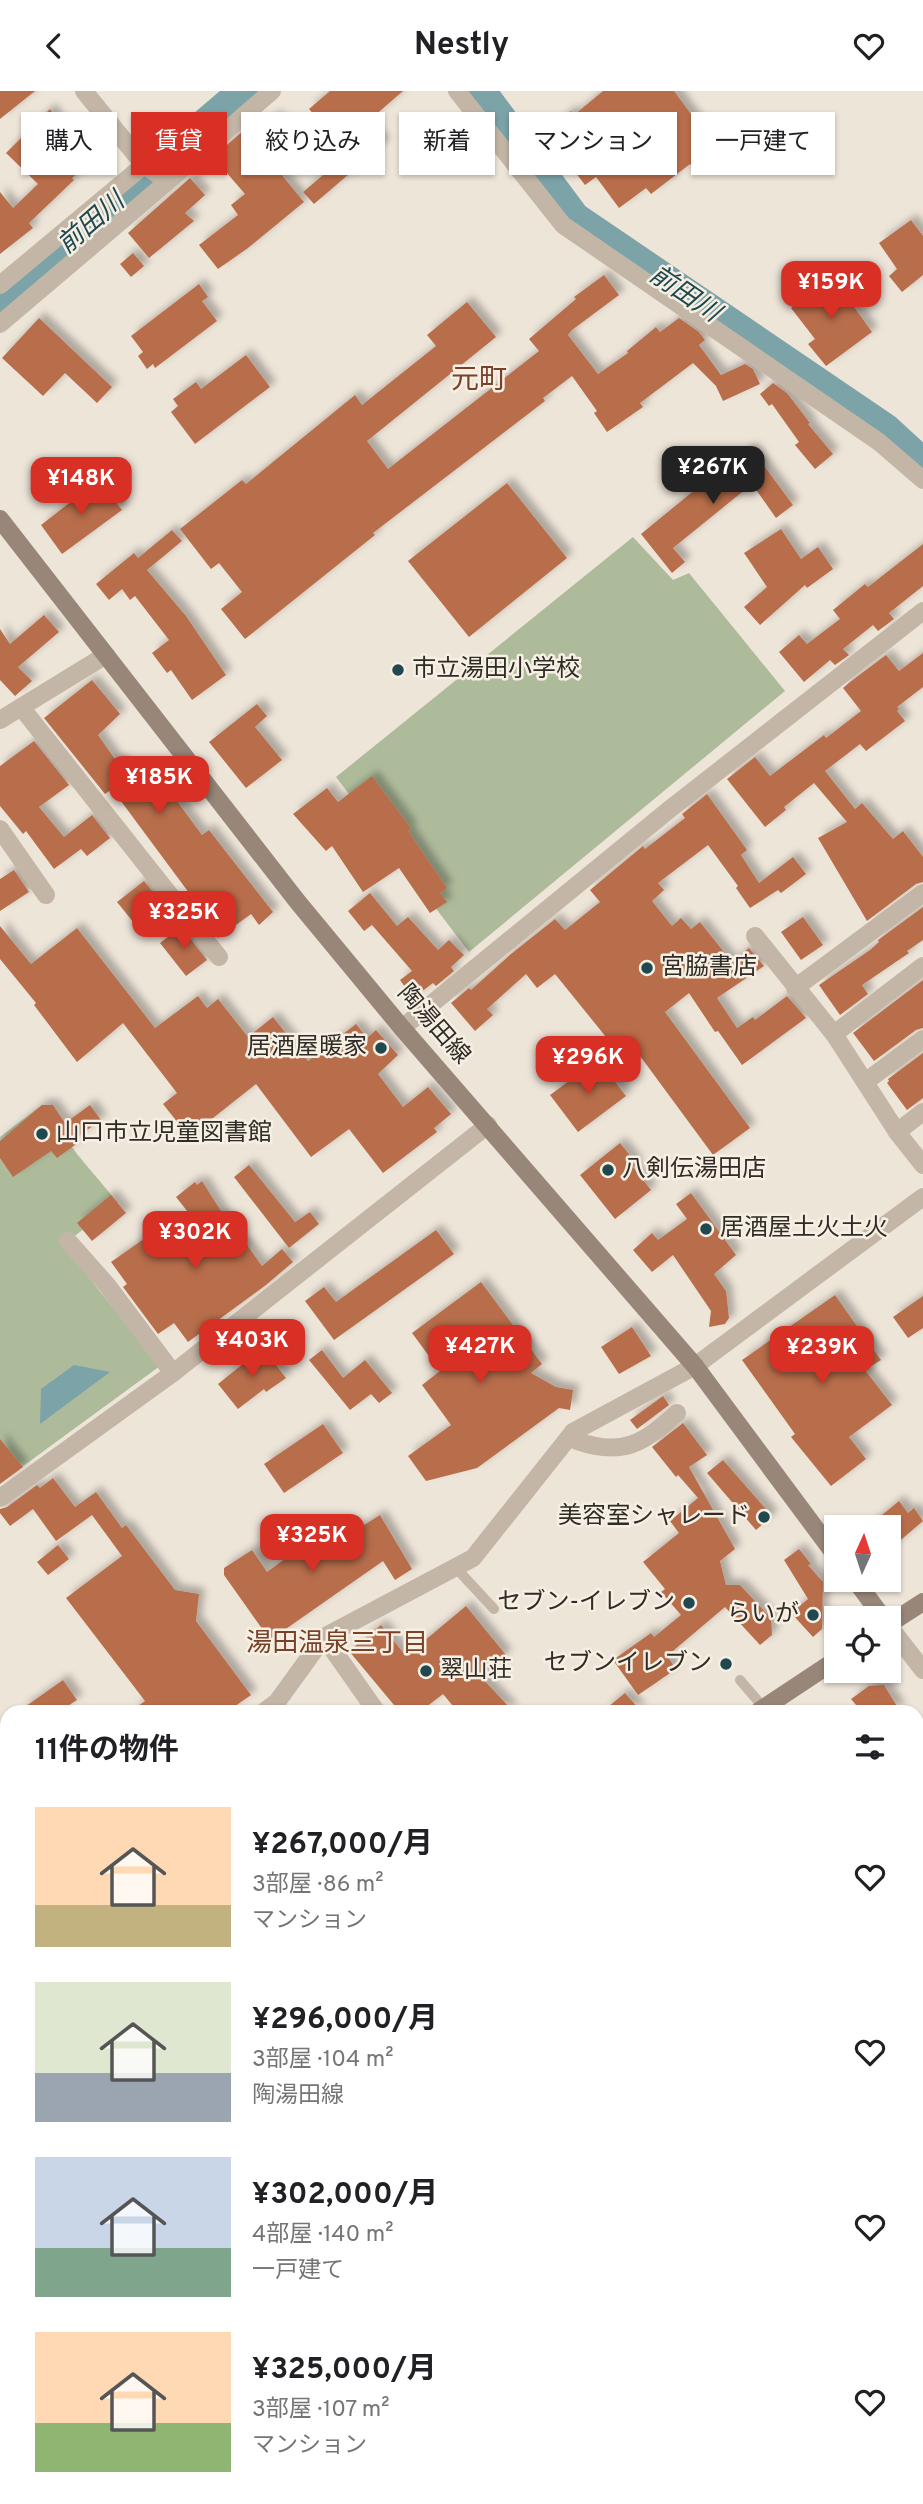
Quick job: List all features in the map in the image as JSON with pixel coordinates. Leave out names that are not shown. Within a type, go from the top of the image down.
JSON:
[{"type":"main road","name":"陶湯田線","points":[[0,519],[297,901],[402,1028],[695,1366],[824,1540]]},
{"type":"main road","points":[[901,1617],[923,1602]]},
{"type":"main road","points":[[769,1705],[824,1668]]},
{"type":"street","points":[[84,91],[131,150]]},
{"type":"street","points":[[0,324],[272,91]]},
{"type":"street","points":[[457,91],[563,225],[879,442],[923,479]]},
{"type":"street","points":[[0,285],[133,175]]},
{"type":"street","points":[[162,175],[173,177]]},
{"type":"street","points":[[402,1028],[670,809],[923,611]]},
{"type":"street","points":[[0,720],[106,655]]},
{"type":"street","points":[[21,707],[219,957]]},
{"type":"street","points":[[0,829],[46,895]]},
{"type":"street","points":[[795,988],[923,893]]},
{"type":"street","points":[[755,936],[834,1034],[897,1132],[923,1165]]},
{"type":"street","points":[[834,1034],[923,966]]},
{"type":"street","points":[[865,1082],[923,1039]]},
{"type":"street","points":[[897,1132],[923,1112]]},
{"type":"street","points":[[0,1498],[173,1373],[488,1125]]},
{"type":"street","points":[[273,1705],[324,1637],[473,1557],[573,1431],[695,1366],[923,1197]]},
{"type":"street","points":[[68,1241],[107,1285],[173,1373]]},
{"type":"street","points":[[573,1431],[577,1441],[596,1447],[629,1446],[652,1435],[677,1413]]},
{"type":"street","points":[[324,1637],[372,1705]]},
{"type":"street","points":[[901,1641],[923,1670]]},
{"type":"lane","points":[[456,1568],[494,1609]]},
{"type":"lane","points":[[740,1680],[758,1705]]},
{"type":"green space","points":[[633,537],[673,580],[689,573],[785,691],[469,952],[336,777]]},
{"type":"green space","points":[[42,1105],[77,1154],[118,1203],[68,1241],[90,1279],[160,1366],[0,1483],[0,1137]]},
{"type":"water","points":[[74,1365],[110,1372],[40,1424],[41,1389]]},
{"type":"building","points":[[0,91],[35,91],[0,119]]},
{"type":"building","points":[[330,91],[403,91],[379,112],[312,112],[309,109]]},
{"type":"building","points":[[603,91],[674,91],[691,114],[691,165],[677,174],[677,112],[578,112]]},
{"type":"building","points":[[241,133],[241,175],[282,175],[304,202],[218,269],[199,245],[238,215],[231,205],[245,194],[227,173],[227,145]]},
{"type":"building","points":[[21,138],[21,168],[6,153]]},
{"type":"building","points":[[29,175],[76,175],[72,178],[74,180],[29,223],[33,228],[0,254],[0,192],[13,208],[38,184]]},
{"type":"building","points":[[323,175],[348,175],[314,204],[303,192]]},
{"type":"building","points":[[577,175],[676,175],[651,194],[646,188],[619,208],[596,177],[585,185]]},
{"type":"building","points":[[190,178],[205,195],[185,213],[194,221],[149,258],[128,233]]},
{"type":"building","points":[[911,220],[923,236],[923,275],[902,292],[889,276],[897,269],[879,243]]},
{"type":"building","points":[[133,253],[144,266],[131,277],[120,264]]},
{"type":"building","points":[[604,275],[619,295],[568,335],[598,374],[628,353],[627,351],[656,327],[660,332],[679,318],[699,332],[705,340],[699,345],[721,375],[745,364],[753,369],[760,384],[723,401],[716,386],[693,363],[640,403],[643,407],[607,432],[594,413],[597,411],[572,376],[543,398],[545,401],[373,533],[375,535],[245,639],[221,609],[242,592],[219,563],[211,569],[180,529],[242,480],[246,484],[355,395],[362,405],[436,346],[427,335],[467,302],[496,337],[367,441],[388,469],[539,351],[529,339],[576,299],[574,297]]},
{"type":"building","points":[[832,276],[872,332],[826,366],[808,344],[815,339],[791,308]]},
{"type":"building","points":[[199,284],[208,297],[202,301],[217,321],[155,368],[153,364],[147,369],[138,356],[143,352],[131,336]]},
{"type":"building","points":[[39,318],[112,387],[97,403],[65,373],[43,396],[2,358]]},
{"type":"building","points":[[246,355],[270,387],[195,444],[171,412],[178,406],[173,399],[196,382],[201,389]]},
{"type":"building","points":[[773,383],[787,393],[833,454],[815,469],[795,445],[799,442],[772,404],[769,406],[760,394]]},
{"type":"building","points":[[751,448],[793,505],[776,518],[752,484],[673,548],[685,562],[672,573],[641,534]]},
{"type":"building","points":[[99,480],[122,510],[62,554],[41,525]]},
{"type":"building","points":[[507,483],[567,558],[469,637],[408,561]]},
{"type":"building","points":[[781,529],[801,559],[818,547],[833,569],[807,588],[805,585],[760,625],[744,607],[767,587],[744,553]]},
{"type":"building","points":[[172,530],[182,541],[147,570],[186,616],[226,675],[192,700],[171,670],[167,673],[152,653],[169,640],[135,596],[130,600],[122,589],[109,600],[96,584],[134,553],[138,558]]},
{"type":"building","points":[[923,544],[923,586],[889,613],[894,619],[878,631],[873,625],[843,649],[849,655],[835,665],[830,660],[804,682],[779,652],[799,635],[807,644],[840,619],[833,610],[865,584],[868,587]]},
{"type":"building","points":[[44,615],[59,632],[18,667],[32,681],[15,696],[0,680],[0,629],[10,644]]},
{"type":"building","points":[[923,653],[923,687],[897,707],[905,721],[866,751],[860,744],[825,771],[855,809],[862,803],[893,839],[903,831],[923,857],[923,882],[916,884],[867,921],[818,838],[847,822],[814,783],[784,807],[786,810],[765,827],[727,779],[755,757],[770,776],[861,711],[843,688],[850,682],[886,655],[899,671]]},
{"type":"building","points":[[92,680],[120,714],[98,735],[117,762],[120,760],[132,776],[151,766],[202,835],[209,830],[273,912],[259,925],[251,914],[218,938],[199,913],[201,911],[195,901],[112,789],[105,794],[44,718]]},
{"type":"building","points":[[257,704],[267,716],[255,727],[282,760],[246,788],[209,742]]},
{"type":"building","points":[[34,741],[69,785],[39,807],[64,837],[92,815],[110,838],[87,856],[81,849],[54,869],[26,831],[23,834],[0,806],[0,766]]},
{"type":"building","points":[[372,776],[411,828],[408,831],[447,888],[440,893],[447,902],[430,913],[399,868],[363,892],[332,846],[326,851],[293,814],[327,788],[338,802]]},
{"type":"building","points":[[707,794],[747,850],[741,855],[759,883],[793,857],[806,874],[781,893],[778,890],[750,908],[736,888],[738,886],[708,845],[658,883],[664,890],[652,901],[672,926],[681,918],[691,929],[700,922],[732,962],[749,948],[764,966],[717,998],[737,1028],[753,1017],[755,1020],[787,996],[806,1018],[742,1065],[718,1031],[715,1032],[689,993],[665,1012],[750,1128],[713,1155],[629,1041],[609,1056],[601,1046],[606,1037],[555,974],[537,988],[526,974],[487,1009],[493,1015],[475,1031],[451,1003],[469,988],[471,990],[555,919],[565,930],[600,902],[590,890],[643,846],[645,849],[685,818],[682,814]]},
{"type":"building","points":[[14,870],[29,892],[0,911],[0,879]]},
{"type":"building","points":[[144,881],[161,902],[134,923],[117,902]]},
{"type":"building","points":[[370,893],[397,926],[408,917],[438,950],[449,940],[464,955],[451,967],[454,971],[436,986],[433,983],[413,998],[400,980],[412,971],[372,925],[364,931],[348,911]]},
{"type":"building","points":[[923,907],[923,940],[907,951],[909,953],[862,985],[868,994],[840,1015],[819,985],[870,950],[878,940]]},
{"type":"building","points":[[803,917],[823,945],[801,960],[781,932]]},
{"type":"building","points":[[0,926],[31,964],[77,928],[155,1028],[198,996],[207,1008],[218,999],[248,1037],[273,1017],[308,1061],[356,1024],[367,1038],[376,1030],[398,1055],[378,1074],[403,1107],[428,1087],[451,1114],[434,1128],[437,1132],[383,1173],[349,1129],[311,1157],[256,1084],[189,1137],[163,1104],[177,1093],[123,1023],[77,1062],[34,1005],[36,1003],[0,959]]},
{"type":"building","points":[[181,927],[207,960],[186,976],[160,943]]},
{"type":"building","points":[[923,980],[923,1028],[916,1030],[874,1061],[853,1033]]},
{"type":"building","points":[[923,1053],[923,1098],[907,1110],[887,1083],[888,1079]]},
{"type":"building","points":[[598,1060],[626,1096],[578,1132],[550,1095]]},
{"type":"building","points":[[42,1105],[53,1105],[65,1123],[90,1105],[101,1120],[76,1138],[79,1142],[57,1158],[51,1151],[13,1177],[0,1158],[0,1141]]},
{"type":"building","points":[[620,1143],[637,1164],[633,1167],[651,1190],[615,1219],[580,1175]]},
{"type":"building","points":[[249,1165],[295,1222],[310,1212],[319,1224],[289,1248],[234,1177]]},
{"type":"building","points":[[202,1181],[242,1244],[245,1242],[262,1266],[282,1249],[293,1262],[188,1342],[174,1323],[158,1334],[123,1287],[127,1284],[111,1262],[158,1229],[172,1249],[203,1231],[176,1197],[195,1182],[197,1185]]},
{"type":"building","points":[[691,1193],[736,1255],[714,1274],[726,1291],[729,1318],[725,1324],[709,1327],[711,1311],[673,1255],[652,1272],[633,1250],[652,1233],[658,1240],[687,1219],[676,1204]]},
{"type":"building","points":[[111,1195],[126,1213],[92,1241],[77,1223]]},
{"type":"building","points":[[436,1230],[454,1254],[334,1340],[305,1301],[324,1287],[336,1302]]},
{"type":"building","points":[[481,1282],[542,1364],[531,1373],[556,1387],[573,1390],[570,1410],[559,1408],[477,1468],[426,1481],[408,1456],[451,1425],[422,1385],[440,1371],[412,1333]]},
{"type":"building","points":[[835,1295],[881,1360],[865,1370],[892,1405],[849,1437],[866,1459],[831,1486],[791,1437],[795,1434],[742,1360]]},
{"type":"building","points":[[923,1296],[923,1328],[908,1338],[893,1317]]},
{"type":"building","points":[[632,1327],[651,1356],[619,1374],[601,1347]]},
{"type":"building","points":[[263,1348],[286,1378],[266,1392],[264,1389],[238,1409],[218,1384]]},
{"type":"building","points":[[322,1350],[343,1378],[365,1360],[392,1393],[379,1403],[371,1394],[350,1410],[309,1360]]},
{"type":"building","points":[[663,1396],[669,1405],[637,1429],[630,1420]]},
{"type":"building","points":[[683,1423],[707,1455],[689,1467],[735,1549],[720,1561],[726,1585],[740,1585],[771,1618],[772,1635],[760,1645],[725,1607],[667,1656],[676,1669],[638,1695],[613,1660],[651,1633],[654,1637],[681,1615],[661,1592],[665,1589],[643,1562],[679,1533],[670,1521],[698,1498],[678,1475],[676,1477],[652,1447]]},
{"type":"building","points":[[323,1424],[343,1453],[284,1493],[264,1464]]},
{"type":"building","points":[[0,1439],[23,1467],[0,1484]]},
{"type":"building","points":[[723,1460],[772,1516],[756,1530],[707,1473]]},
{"type":"building","points":[[53,1478],[75,1507],[96,1492],[122,1528],[126,1525],[175,1590],[199,1594],[196,1621],[251,1695],[237,1705],[139,1705],[145,1701],[66,1598],[122,1556],[92,1515],[56,1541],[33,1509],[10,1526],[0,1513],[0,1509],[7,1507],[37,1485],[40,1488]]},
{"type":"building","points":[[899,1501],[908,1513],[914,1508],[923,1521],[901,1540],[901,1515],[882,1515]]},
{"type":"building","points":[[380,1515],[412,1569],[395,1580],[383,1561],[270,1640],[224,1575],[224,1568],[252,1550],[267,1572],[330,1526],[340,1540]]},
{"type":"building","points":[[58,1545],[69,1559],[48,1575],[37,1562]]},
{"type":"building","points":[[799,1549],[811,1564],[808,1565],[823,1582],[822,1629],[813,1637],[791,1613],[808,1599],[784,1560]]},
{"type":"building","name":"翠山荘","points":[[466,1606],[506,1655],[480,1676],[507,1705],[452,1705],[443,1694],[429,1705],[394,1705],[349,1651],[381,1625],[406,1656]]},
{"type":"building","points":[[63,1680],[77,1700],[69,1705],[28,1705]]},
{"type":"building","points":[[884,1685],[896,1705],[856,1705],[851,1699],[869,1686]]},
{"type":"building","points":[[625,1693],[636,1705],[610,1705]]},
{"type":"waterway","name":"前田川","points":[[0,302],[247,91]]},
{"type":"waterway","name":"前田川","points":[[478,91],[573,219],[885,431],[923,466]]},
{"type":"place","name":"市立湯田小学校","points":[[398,670]]},
{"type":"place","name":"宮脇書店","points":[[647,968]]},
{"type":"place","name":"居酒屋暖家","points":[[381,1048]]},
{"type":"place","name":"山口市立児童図書館","points":[[42,1134]]},
{"type":"place","name":"八剣伝湯田店","points":[[608,1170]]},
{"type":"place","name":"居酒屋土火土火","points":[[706,1229]]},
{"type":"place","name":"美容室シャレード","points":[[764,1517]]},
{"type":"place","name":"セブン-イレブン","points":[[689,1603]]},
{"type":"place","name":"らいが","points":[[813,1615]]},
{"type":"place","name":"セブンイレブン","points":[[726,1664]]},
{"type":"place","name":"翠山荘","points":[[426,1671]]},
{"type":"district","name":"元町","points":[[479,381]]},
{"type":"district","name":"湯田温泉三丁目","points":[[337,1644]]}]
